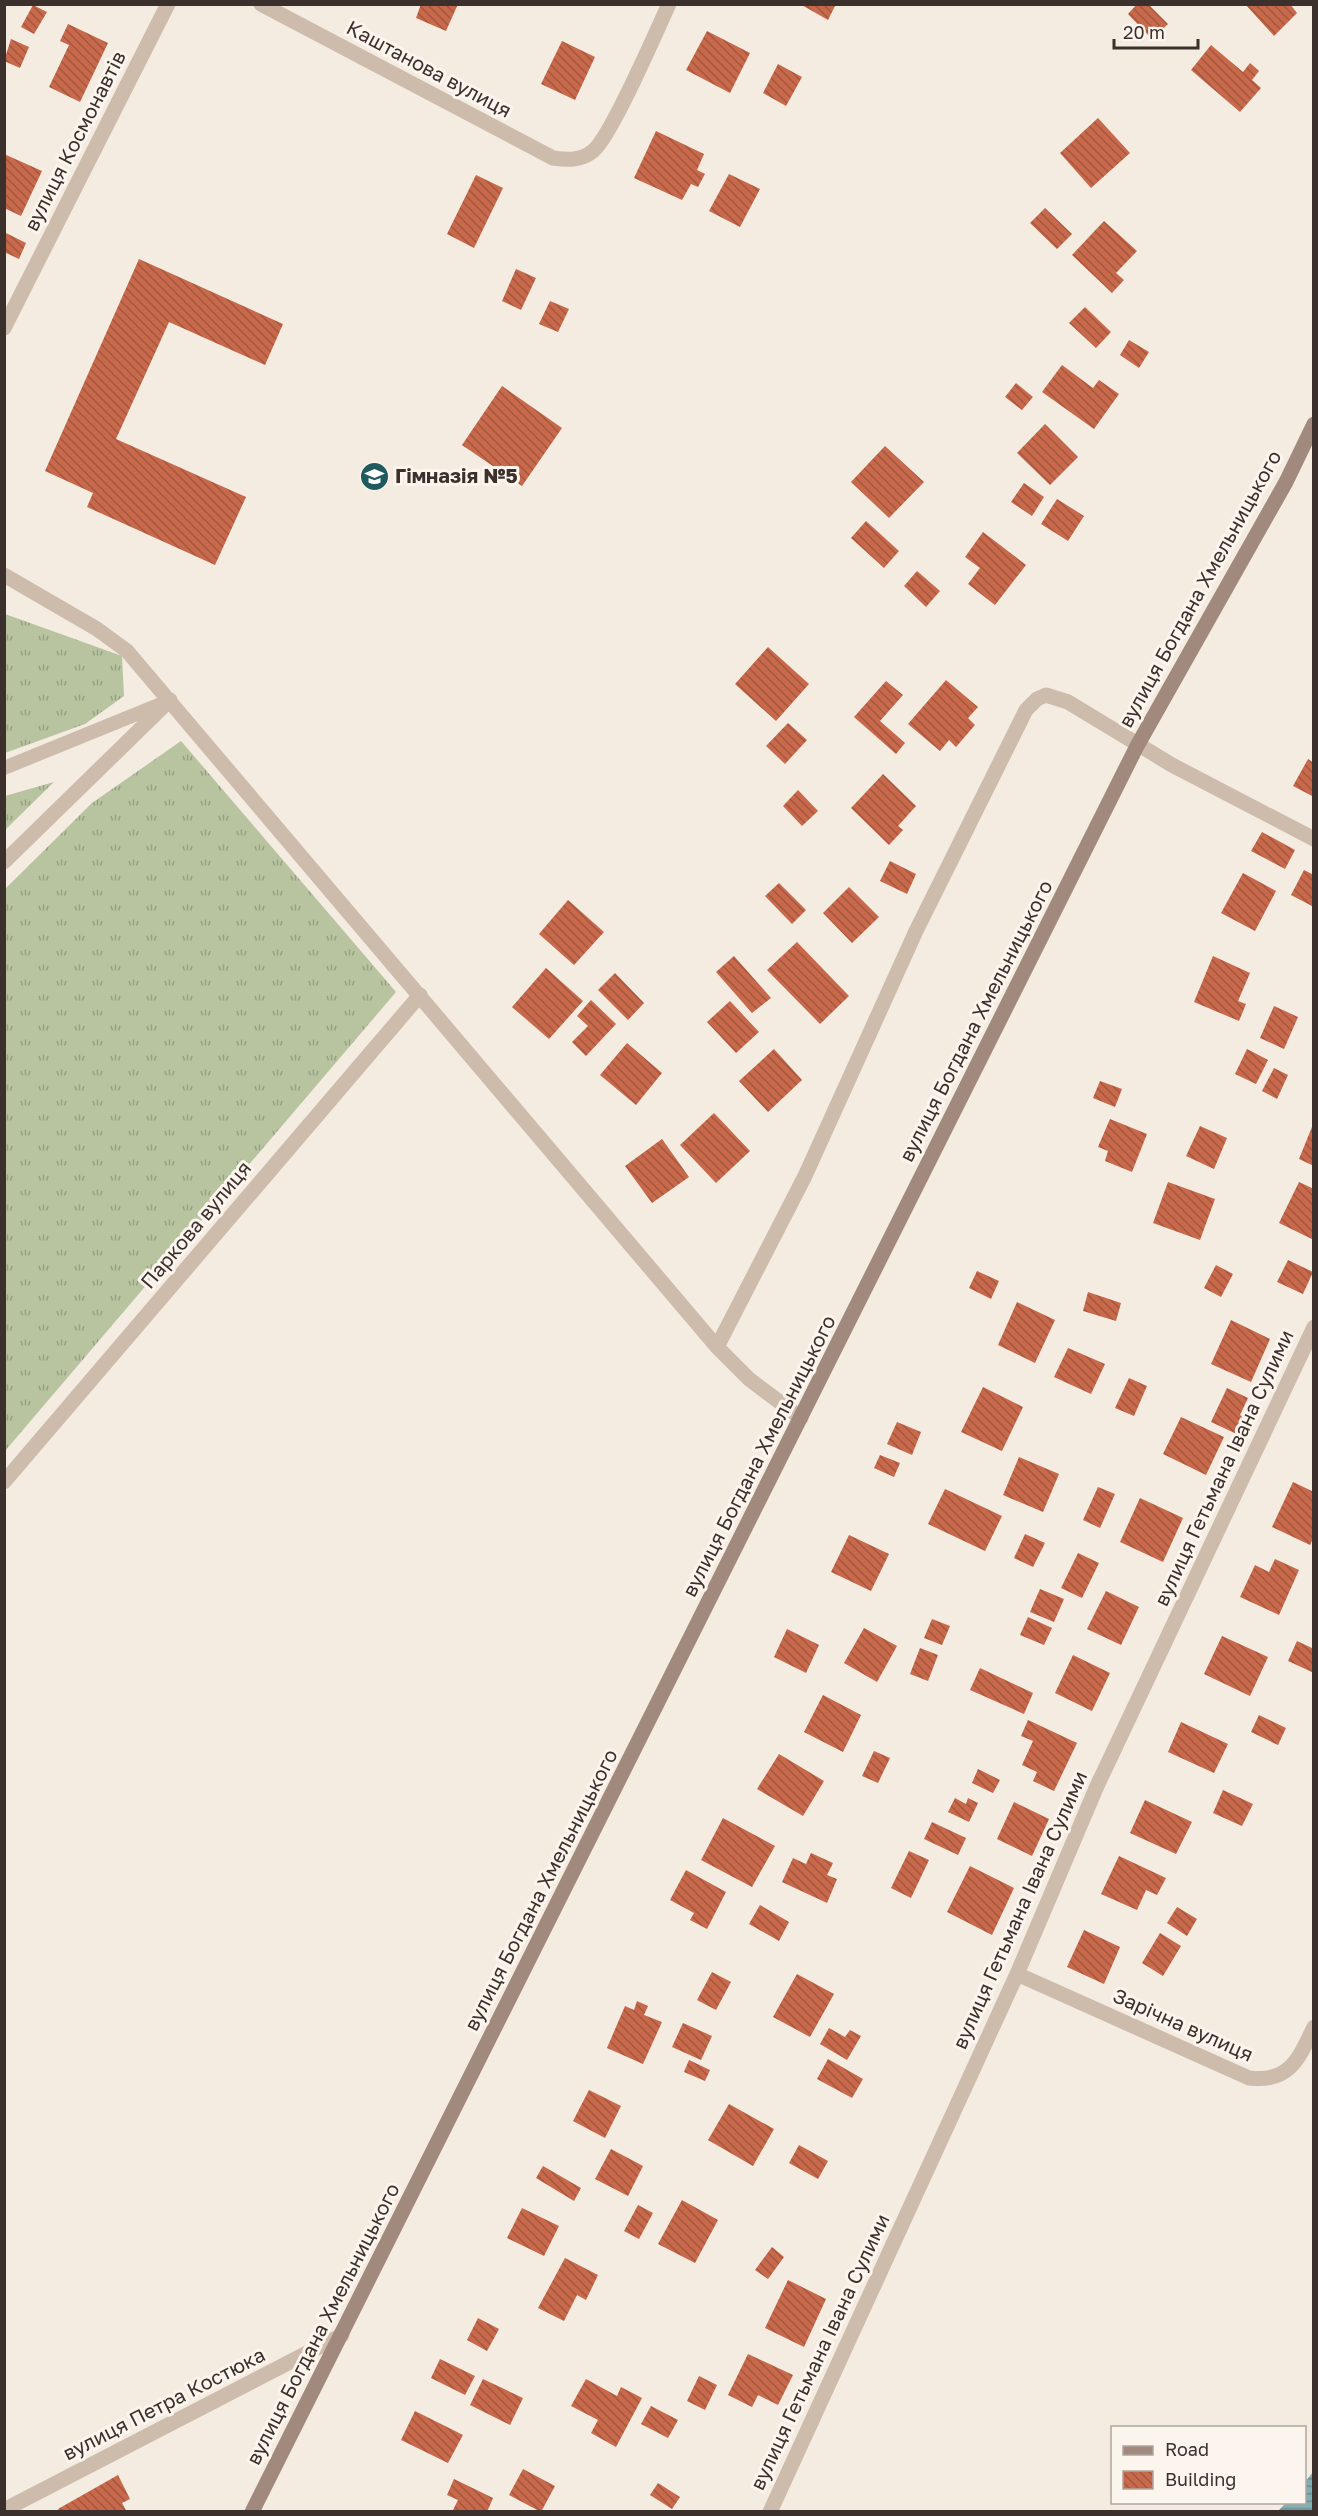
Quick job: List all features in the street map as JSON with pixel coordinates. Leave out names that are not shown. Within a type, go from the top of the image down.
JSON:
[{"type":"main road","name":"вулиця Богдана Хмельницького","points":[[252,2511],[1137,746],[1286,482],[1314,424]]},
{"type":"street","name":"вулиця Космонавтів","points":[[4,328],[168,4]]},
{"type":"street","name":"Каштанова вулиця","points":[[261,4],[553,158],[567,160],[581,158],[602,141],[669,4]]},
{"type":"street","points":[[4,575],[127,651],[717,1347],[749,1379],[801,1418]]},
{"type":"street","points":[[717,1347],[810,1166],[916,931],[1026,710],[1037,699],[1046,695],[1057,697],[1137,746],[1314,839]]},
{"type":"street","points":[[4,862],[170,700]]},
{"type":"street","name":"Паркова вулиця","points":[[4,1482],[420,995]]},
{"type":"street","name":"вулиця Гетьмана Івана Сулими","points":[[770,2511],[1017,1974],[1097,1786],[1314,1327]]},
{"type":"street","name":"Зарічна вулиця","points":[[1017,1974],[1249,2078],[1268,2079],[1285,2072],[1295,2064],[1314,2026]]},
{"type":"street","name":"вулиця Петра Костюка","points":[[4,2510],[342,2335]]},
{"type":"lane","points":[[4,768],[170,700]]},
{"type":"green space","points":[[5,614],[122,656],[124,696],[85,724],[5,753]]},
{"type":"green space","points":[[181,741],[396,992],[5,1451],[5,889],[92,803]]},
{"type":"green space","points":[[54,782],[5,830],[5,796]]},
{"type":"water","points":[[1313,2472],[1313,2511],[1278,2511],[1285,2504],[1306,2504],[1306,2481]]},
{"type":"building","points":[[421,4],[458,4],[446,31],[416,18]]},
{"type":"building","points":[[800,4],[836,4],[828,20]]},
{"type":"building","points":[[1137,4],[1148,4],[1168,24],[1152,39],[1128,14]]},
{"type":"building","points":[[1245,4],[1290,4],[1297,13],[1274,36]]},
{"type":"building","points":[[33,5],[47,12],[34,34],[21,27]]},
{"type":"building","points":[[68,24],[108,43],[80,102],[49,87],[69,45],[60,41]]},
{"type":"building","points":[[707,31],[750,53],[730,93],[686,70]]},
{"type":"building","points":[[11,39],[29,47],[20,68],[4,61]]},
{"type":"building","points":[[562,41],[595,57],[575,100],[541,84]]},
{"type":"building","points":[[1211,45],[1243,72],[1250,63],[1259,71],[1252,80],[1261,88],[1240,112],[1191,70]]},
{"type":"building","points":[[778,64],[802,77],[786,106],[763,93]]},
{"type":"building","points":[[1098,118],[1130,153],[1091,188],[1060,153]]},
{"type":"building","points":[[656,131],[704,154],[697,170],[705,174],[698,187],[691,184],[682,200],[634,178]]},
{"type":"building","points":[[4,154],[42,171],[21,216],[4,208]]},
{"type":"building","points":[[729,174],[760,189],[740,227],[709,211]]},
{"type":"building","points":[[476,175],[503,188],[474,248],[447,234]]},
{"type":"building","points":[[1045,208],[1072,234],[1057,249],[1030,223]]},
{"type":"building","points":[[1104,221],[1137,251],[1116,273],[1124,280],[1112,293],[1072,255]]},
{"type":"building","points":[[4,232],[26,243],[19,259],[4,252]]},
{"type":"building","points":[[139,259],[283,324],[265,365],[169,322],[116,439],[246,497],[215,565],[87,507],[93,493],[45,471]]},
{"type":"building","points":[[516,269],[536,278],[521,310],[502,301]]},
{"type":"building","points":[[550,301],[569,309],[558,332],[539,324]]},
{"type":"building","points":[[1085,307],[1111,332],[1096,348],[1069,323]]},
{"type":"building","points":[[1129,340],[1149,352],[1139,368],[1120,355]]},
{"type":"building","points":[[1062,365],[1093,388],[1099,380],[1119,394],[1094,429],[1042,392]]},
{"type":"building","points":[[1016,383],[1033,397],[1022,410],[1005,397]]},
{"type":"building","points":[[502,386],[562,428],[522,486],[462,445]]},
{"type":"building","points":[[1045,424],[1078,457],[1050,485],[1017,453]]},
{"type":"building","points":[[885,446],[924,482],[889,518],[851,482]]},
{"type":"building","points":[[1024,483],[1044,497],[1032,516],[1011,502]]},
{"type":"building","points":[[1057,499],[1084,516],[1068,541],[1041,524]]},
{"type":"building","points":[[866,521],[899,551],[884,568],[851,538]]},
{"type":"building","points":[[983,532],[1026,565],[995,605],[968,584],[980,568],[965,557]]},
{"type":"building","points":[[917,571],[940,591],[926,607],[904,586]]},
{"type":"building","points":[[768,647],[809,684],[776,721],[735,684]]},
{"type":"building","points":[[946,680],[978,707],[968,718],[975,725],[956,747],[949,740],[940,751],[908,724]]},
{"type":"building","points":[[886,681],[903,695],[880,721],[905,743],[896,754],[854,717]]},
{"type":"building","points":[[788,723],[807,740],[785,764],[766,746]]},
{"type":"building","points":[[1308,759],[1314,763],[1314,797],[1293,786]]},
{"type":"building","points":[[883,774],[916,806],[898,826],[903,830],[889,845],[851,808]]},
{"type":"building","points":[[798,790],[818,811],[802,826],[783,806]]},
{"type":"building","points":[[1262,832],[1295,850],[1285,869],[1251,851]]},
{"type":"building","points":[[890,861],[916,874],[907,894],[880,881]]},
{"type":"building","points":[[1304,870],[1314,875],[1312,906],[1291,895]]},
{"type":"building","points":[[1243,873],[1276,891],[1255,931],[1221,913]]},
{"type":"building","points":[[779,883],[806,910],[792,924],[765,896]]},
{"type":"building","points":[[849,887],[879,917],[852,943],[823,913]]},
{"type":"building","points":[[568,900],[604,932],[574,965],[539,934]]},
{"type":"building","points":[[797,942],[849,996],[820,1024],[767,970]]},
{"type":"building","points":[[734,956],[771,998],[752,1013],[716,972]]},
{"type":"building","points":[[1213,956],[1250,973],[1238,1001],[1246,1004],[1239,1021],[1194,1002]]},
{"type":"building","points":[[546,968],[583,1001],[549,1039],[512,1007]]},
{"type":"building","points":[[615,973],[644,1003],[628,1020],[598,990]]},
{"type":"building","points":[[591,1000],[616,1024],[586,1056],[572,1042],[588,1026],[577,1016]]},
{"type":"building","points":[[730,1001],[759,1032],[736,1053],[707,1022]]},
{"type":"building","points":[[1274,1006],[1298,1017],[1284,1049],[1260,1038]]},
{"type":"building","points":[[627,1043],[662,1073],[636,1105],[600,1075]]},
{"type":"building","points":[[774,1049],[802,1080],[768,1112],[739,1081]]},
{"type":"building","points":[[1247,1049],[1268,1060],[1256,1084],[1235,1074]]},
{"type":"building","points":[[1274,1068],[1288,1075],[1277,1099],[1262,1091]]},
{"type":"building","points":[[1100,1081],[1122,1089],[1115,1107],[1093,1098]]},
{"type":"building","points":[[714,1113],[750,1151],[716,1183],[680,1145]]},
{"type":"building","points":[[1110,1119],[1147,1134],[1132,1172],[1105,1161],[1108,1151],[1098,1147]]},
{"type":"building","points":[[1314,1122],[1314,1166],[1299,1159]]},
{"type":"building","points":[[1200,1126],[1227,1138],[1214,1169],[1186,1156]]},
{"type":"building","points":[[662,1139],[689,1177],[652,1203],[625,1166]]},
{"type":"building","points":[[1168,1182],[1215,1199],[1200,1240],[1153,1223]]},
{"type":"building","points":[[1299,1182],[1314,1189],[1314,1240],[1279,1223]]},
{"type":"building","points":[[1288,1260],[1313,1272],[1303,1294],[1277,1282]]},
{"type":"building","points":[[1216,1265],[1233,1274],[1221,1297],[1204,1288]]},
{"type":"building","points":[[977,1271],[999,1281],[991,1299],[969,1288]]},
{"type":"building","points":[[1088,1292],[1121,1303],[1116,1321],[1083,1311]]},
{"type":"building","points":[[1017,1302],[1055,1320],[1035,1363],[998,1345]]},
{"type":"building","points":[[1231,1320],[1270,1339],[1251,1382],[1211,1364]]},
{"type":"building","points":[[1068,1348],[1105,1364],[1091,1394],[1054,1377]]},
{"type":"building","points":[[1129,1378],[1147,1386],[1134,1416],[1115,1408]]},
{"type":"building","points":[[983,1387],[1023,1407],[1002,1451],[961,1432]]},
{"type":"building","points":[[1227,1388],[1248,1398],[1240,1415],[1248,1419],[1241,1436],[1211,1422]]},
{"type":"building","points":[[1181,1417],[1224,1437],[1206,1475],[1163,1454]]},
{"type":"building","points":[[897,1422],[921,1432],[912,1455],[887,1444]]},
{"type":"building","points":[[880,1455],[900,1463],[894,1477],[874,1468]]},
{"type":"building","points":[[1019,1457],[1059,1474],[1043,1512],[1003,1495]]},
{"type":"building","points":[[1293,1482],[1314,1492],[1314,1537],[1310,1545],[1272,1527]]},
{"type":"building","points":[[1098,1487],[1115,1494],[1100,1528],[1083,1520]]},
{"type":"building","points":[[945,1489],[1002,1516],[985,1551],[928,1524]]},
{"type":"building","points":[[1140,1498],[1183,1518],[1163,1562],[1120,1542]]},
{"type":"building","points":[[1025,1534],[1045,1543],[1033,1567],[1014,1558]]},
{"type":"building","points":[[849,1535],[889,1554],[871,1591],[831,1572]]},
{"type":"building","points":[[1078,1553],[1099,1563],[1082,1598],[1061,1588]]},
{"type":"building","points":[[1275,1559],[1299,1570],[1279,1615],[1240,1597],[1255,1565],[1269,1572]]},
{"type":"building","points":[[1040,1589],[1064,1599],[1054,1622],[1030,1612]]},
{"type":"building","points":[[1106,1591],[1139,1607],[1121,1645],[1087,1629]]},
{"type":"building","points":[[1028,1617],[1052,1628],[1044,1645],[1020,1635]]},
{"type":"building","points":[[932,1619],[950,1626],[942,1645],[924,1638]]},
{"type":"building","points":[[864,1628],[897,1646],[877,1682],[844,1663]]},
{"type":"building","points":[[787,1629],[819,1645],[806,1673],[774,1657]]},
{"type":"building","points":[[1222,1636],[1268,1657],[1250,1696],[1204,1674]]},
{"type":"building","points":[[1297,1641],[1314,1649],[1314,1673],[1288,1661]]},
{"type":"building","points":[[920,1648],[938,1655],[928,1681],[910,1674]]},
{"type":"building","points":[[1073,1655],[1110,1673],[1092,1711],[1055,1693]]},
{"type":"building","points":[[980,1668],[1033,1693],[1024,1714],[970,1690]]},
{"type":"building","points":[[823,1695],[861,1715],[843,1752],[804,1732]]},
{"type":"building","points":[[1259,1715],[1286,1728],[1278,1745],[1251,1732]]},
{"type":"building","points":[[1028,1720],[1077,1743],[1054,1791],[1033,1781],[1037,1772],[1022,1765],[1033,1741],[1021,1736]]},
{"type":"building","points":[[1181,1722],[1228,1744],[1214,1773],[1168,1752]]},
{"type":"building","points":[[874,1751],[890,1758],[878,1783],[862,1776]]},
{"type":"building","points":[[779,1754],[824,1781],[803,1816],[757,1789]]},
{"type":"building","points":[[978,1769],[1000,1780],[993,1793],[972,1783]]},
{"type":"building","points":[[1223,1790],[1253,1804],[1242,1826],[1213,1813]]},
{"type":"building","points":[[955,1798],[966,1804],[968,1798],[978,1803],[969,1822],[948,1812]]},
{"type":"building","points":[[1145,1800],[1192,1822],[1176,1854],[1130,1833]]},
{"type":"building","points":[[1014,1802],[1049,1819],[1032,1856],[997,1839]]},
{"type":"building","points":[[723,1818],[775,1846],[752,1887],[701,1860]]},
{"type":"building","points":[[932,1822],[966,1838],[958,1855],[924,1839]]},
{"type":"building","points":[[909,1851],[929,1860],[911,1898],[891,1888]]},
{"type":"building","points":[[811,1853],[833,1863],[827,1875],[837,1879],[827,1903],[782,1882],[793,1858],[806,1864]]},
{"type":"building","points":[[1119,1856],[1166,1878],[1157,1895],[1146,1890],[1137,1910],[1101,1894]]},
{"type":"building","points":[[970,1866],[1014,1888],[992,1935],[947,1912]]},
{"type":"building","points":[[686,1870],[726,1892],[707,1929],[690,1920],[694,1913],[670,1900]]},
{"type":"building","points":[[760,1905],[789,1922],[779,1941],[749,1924]]},
{"type":"building","points":[[1177,1907],[1197,1919],[1187,1936],[1167,1923]]},
{"type":"building","points":[[1084,1930],[1120,1947],[1104,1984],[1067,1967]]},
{"type":"building","points":[[1160,1933],[1181,1946],[1163,1976],[1142,1963]]},
{"type":"building","points":[[712,1972],[731,1982],[716,2010],[697,2000]]},
{"type":"building","points":[[797,1974],[834,1994],[810,2037],[773,2017]]},
{"type":"building","points":[[637,2001],[648,2006],[644,2015],[662,2022],[643,2064],[607,2048],[625,2006],[634,2010]]},
{"type":"building","points":[[683,2023],[712,2036],[701,2060],[672,2047]]},
{"type":"building","points":[[829,2028],[845,2037],[850,2030],[861,2036],[847,2060],[820,2044]]},
{"type":"building","points":[[828,2059],[863,2079],[852,2098],[817,2079]]},
{"type":"building","points":[[689,2060],[710,2070],[705,2081],[684,2072]]},
{"type":"building","points":[[589,2090],[621,2106],[605,2138],[573,2121]]},
{"type":"building","points":[[729,2104],[774,2129],[753,2166],[708,2140]]},
{"type":"building","points":[[799,2145],[828,2161],[818,2179],[789,2163]]},
{"type":"building","points":[[611,2149],[643,2166],[628,2196],[595,2179]]},
{"type":"building","points":[[543,2166],[581,2188],[574,2201],[536,2178]]},
{"type":"building","points":[[682,2200],[718,2220],[695,2263],[658,2244]]},
{"type":"building","points":[[638,2205],[653,2213],[639,2239],[624,2231]]},
{"type":"building","points":[[522,2208],[559,2226],[544,2256],[507,2238]]},
{"type":"building","points":[[772,2247],[784,2257],[768,2279],[755,2270]]},
{"type":"building","points":[[565,2258],[598,2275],[586,2300],[577,2295],[564,2321],[538,2308]]},
{"type":"building","points":[[788,2280],[826,2299],[804,2347],[765,2328]]},
{"type":"building","points":[[478,2318],[499,2329],[487,2351],[467,2340]]},
{"type":"building","points":[[748,2354],[793,2375],[778,2405],[758,2395],[752,2407],[728,2395]]},
{"type":"building","points":[[440,2359],[475,2376],[465,2395],[431,2378]]},
{"type":"building","points":[[699,2376],[717,2385],[705,2410],[687,2401]]},
{"type":"building","points":[[483,2379],[523,2398],[510,2425],[470,2405]]},
{"type":"building","points":[[586,2379],[617,2396],[621,2387],[642,2398],[616,2447],[591,2433],[598,2420],[571,2406]]},
{"type":"building","points":[[651,2406],[678,2420],[668,2438],[641,2424]]},
{"type":"building","points":[[415,2411],[463,2435],[448,2463],[401,2440]]},
{"type":"building","points":[[523,2469],[555,2486],[541,2512],[509,2495]]},
{"type":"building","points":[[118,2475],[130,2499],[122,2503],[127,2512],[60,2512],[58,2509]]},
{"type":"building","points":[[454,2479],[493,2498],[487,2512],[452,2512],[458,2500],[447,2495]]},
{"type":"building","points":[[658,2483],[680,2497],[672,2509],[650,2495]]},
{"type":"place","name":"Гімназія №5","points":[[374,476]]}]
